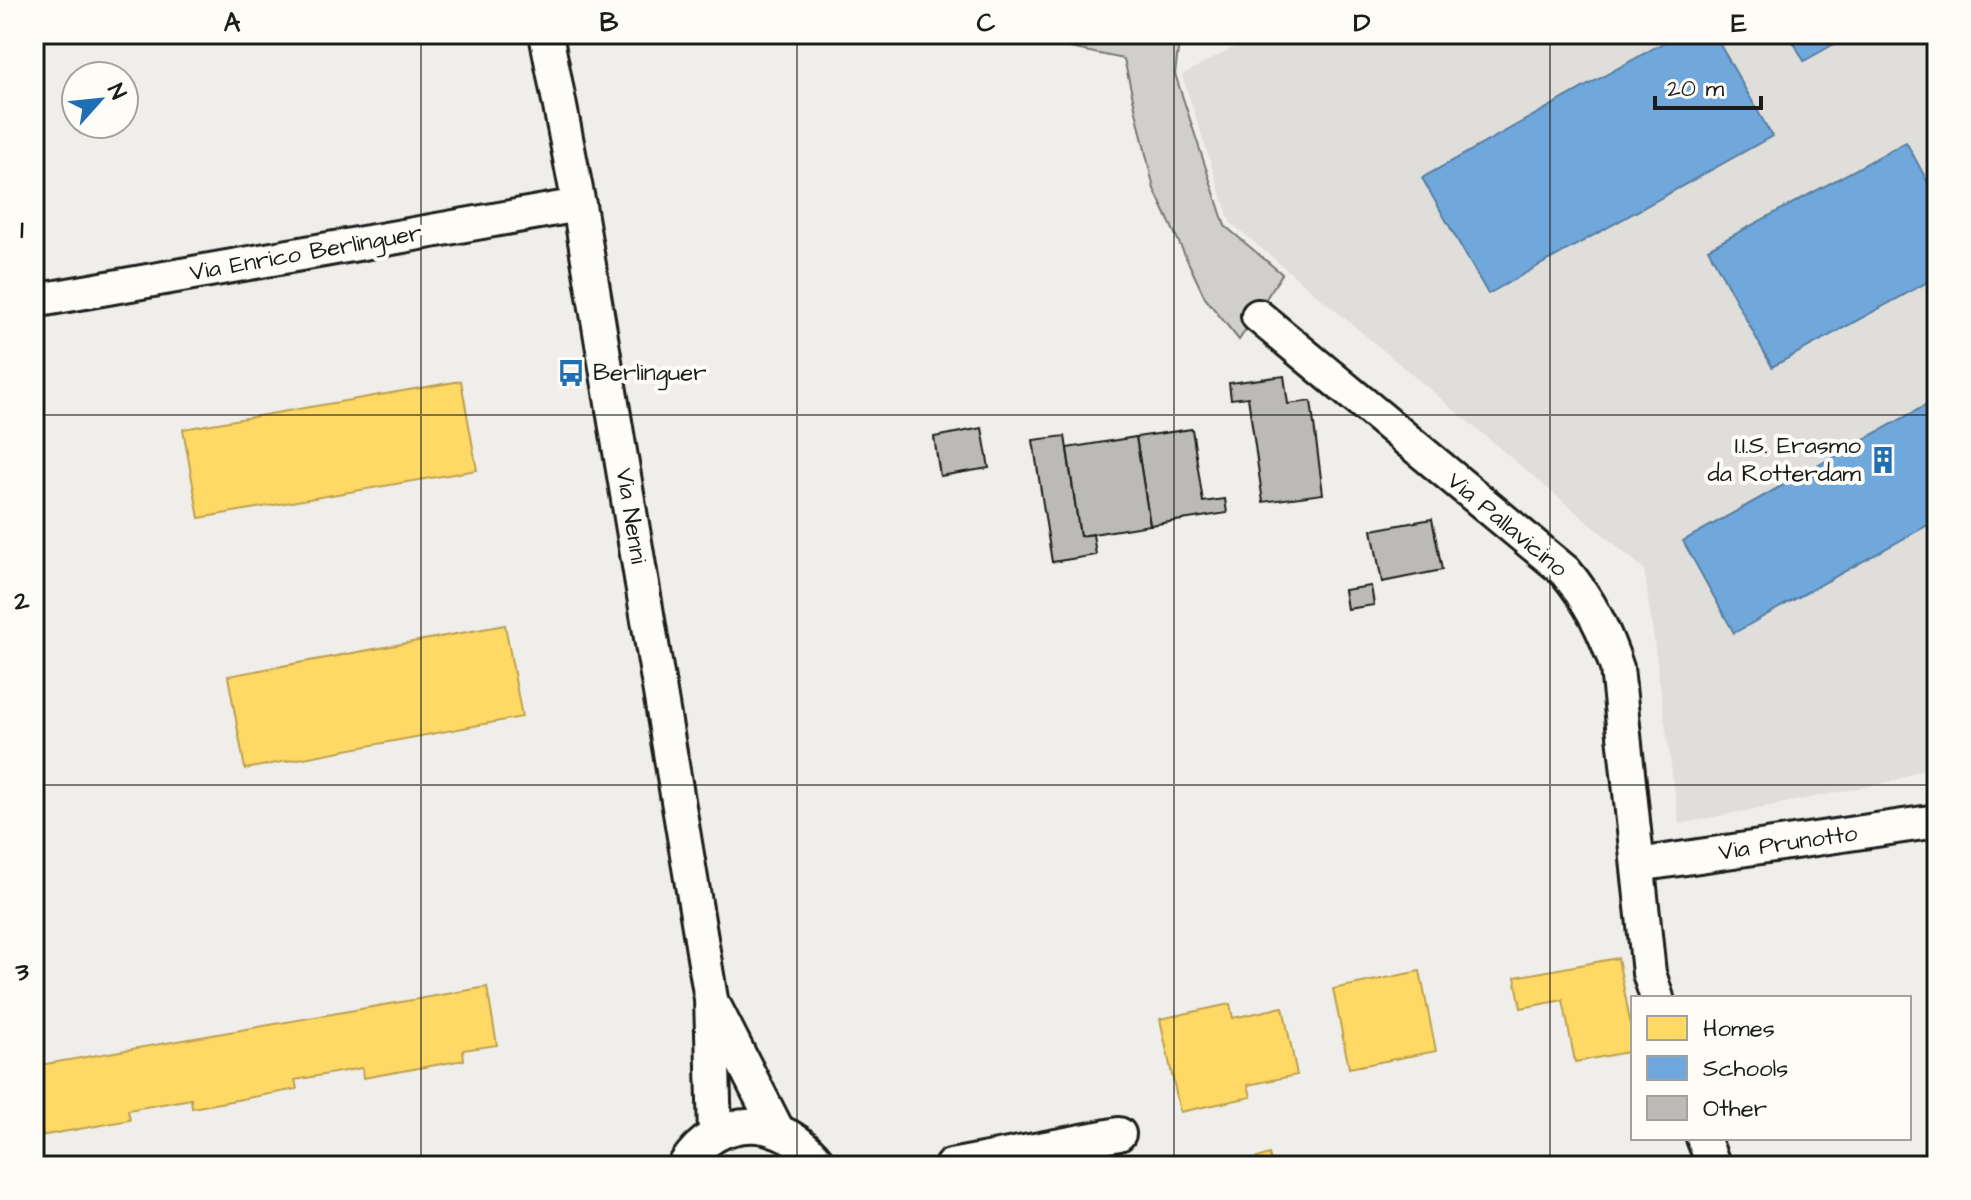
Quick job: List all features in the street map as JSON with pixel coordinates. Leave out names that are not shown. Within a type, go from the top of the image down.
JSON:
[{"type":"street","name":"Via Nenni","points":[[546,34],[579,205],[711,999],[715,1134]]},
{"type":"street","name":"Via Enrico Berlinguer","points":[[34,301],[579,205]]},
{"type":"street","name":"Via Pallavicino","points":[[1258,316],[1565,571],[1585,596],[1605,632],[1617,668],[1649,973],[1656,996]]},
{"type":"street","name":"Via Prunotto","points":[[1638,865],[1937,821]]},
{"type":"street","name":"Via Nenni","points":[[711,999],[777,1129]]},
{"type":"street","points":[[684,1166],[694,1150],[715,1134],[746,1125],[777,1129],[804,1145],[821,1166]]},
{"type":"street","points":[[951,1166],[1119,1134]]},
{"type":"street","points":[[1704,1140],[1714,1166]]},
{"type":"shaded area","points":[[1002,34],[1180,34],[1175,74],[1225,226],[1282,274],[1239,340],[1205,298],[1154,189],[1124,59]]},
{"type":"shaded area","points":[[1259,34],[1937,34],[1937,763],[1894,781],[1679,824],[1644,569],[1230,222],[1182,75]]},
{"type":"building: Homes","points":[[461,381],[477,470],[199,518],[183,429]]},
{"type":"building: Homes","points":[[505,625],[522,717],[245,769],[228,676]]},
{"type":"building: Homes","points":[[1618,958],[1631,1026],[1631,1051],[1575,1062],[1563,1000],[1521,1008],[1515,977]]},
{"type":"building: Homes","points":[[1420,971],[1436,1051],[1349,1068],[1333,989]]},
{"type":"building: Homes","points":[[487,987],[497,1045],[463,1050],[464,1060],[363,1078],[362,1068],[295,1080],[297,1089],[192,1108],[191,1099],[128,1110],[130,1120],[34,1137],[34,1066]]},
{"type":"building: Homes","points":[[1230,1004],[1233,1018],[1283,1007],[1297,1075],[1248,1085],[1251,1097],[1180,1112],[1160,1019]]},
{"type":"building: Homes","points":[[1269,1154],[1273,1166],[1234,1166]]},
{"type":"building: Homes","points":[[1640,1156],[1642,1166],[1582,1166]]},
{"type":"building: Schools","points":[[1679,34],[1714,34],[1772,136],[1488,294],[1422,178]]},
{"type":"building: Schools","points":[[1789,34],[1852,34],[1804,61]]},
{"type":"building: Schools","points":[[1906,142],[1937,199],[1937,277],[1772,367],[1708,249]]},
{"type":"building: Schools","name":"I.I.S. Erasmo da Rotterdam","points":[[1937,399],[1937,520],[1734,633],[1683,541]]},
{"type":"building: Other","points":[[1284,376],[1288,404],[1311,401],[1323,494],[1263,502],[1248,397],[1231,399],[1229,383]]},
{"type":"building: Other","points":[[982,428],[989,468],[940,476],[934,437]]},
{"type":"building: Other","points":[[1192,429],[1203,502],[1225,499],[1227,513],[1150,525],[1136,437]]},
{"type":"building: Other","points":[[1065,436],[1080,536],[1093,534],[1096,555],[1052,562],[1033,440]]},
{"type":"building: Other","points":[[1136,437],[1150,525],[1080,536],[1067,448]]},
{"type":"building: Other","points":[[1432,519],[1442,570],[1382,582],[1372,530]]},
{"type":"building: Other","points":[[1371,586],[1374,605],[1347,609],[1344,590]]},
{"type":"place","name":"Berlinguer","points":[[571,373]]},
{"type":"place","name":"I.I.S. Erasmo da Rotterdam","points":[[1883,460]]}]
